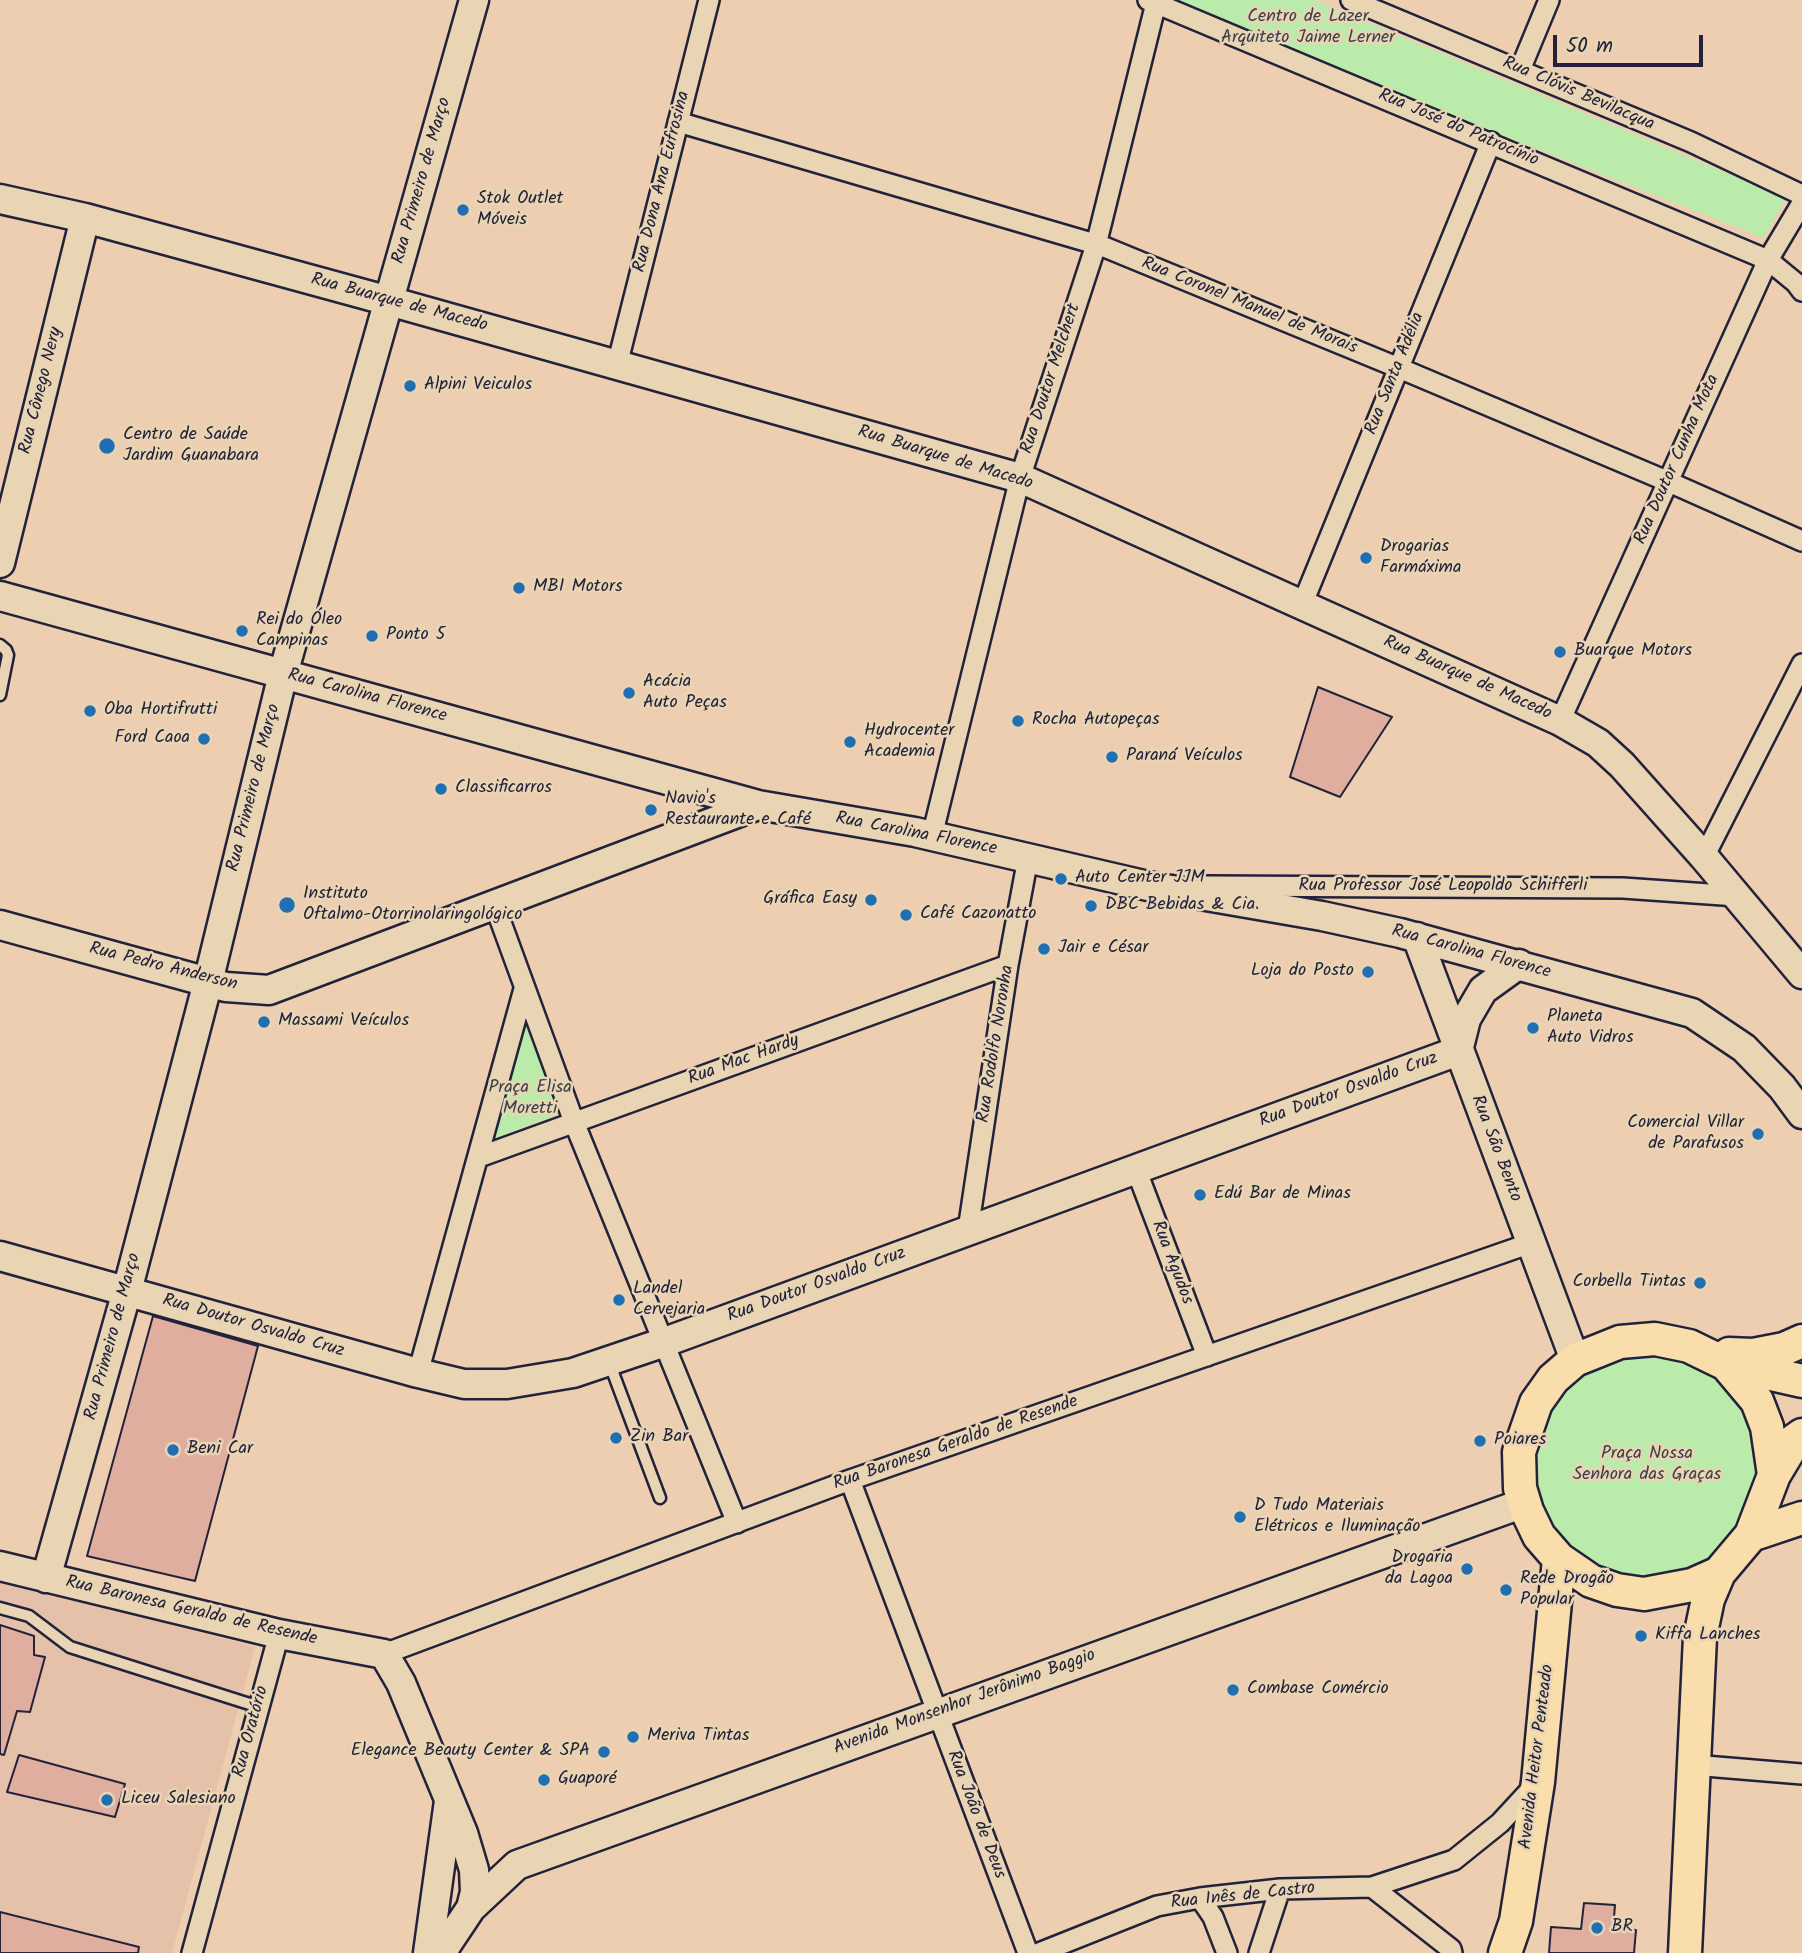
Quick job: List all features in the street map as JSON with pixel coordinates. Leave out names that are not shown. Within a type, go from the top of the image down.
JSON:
[{"type":"main road","name":"Rua Primeiro de Março","points":[[46,1578],[127,1291],[208,982],[283,674],[474,0]]},
{"type":"main road","name":"Rua Buarque de Macedo","points":[[0,199],[85,218],[389,301],[1020,478],[1560,721],[1598,743],[1622,765],[1704,857],[1802,974]]},
{"type":"main road","name":"Rua Cônego Nery","points":[[0,564],[85,218]]},
{"type":"main road","name":"Rua Carolina Florence","points":[[0,596],[758,805],[932,836],[1148,886],[1322,916],[1417,937],[1692,1013],[1744,1048],[1782,1087],[1802,1114]]},
{"type":"main road","name":"Rua Pedro Anderson","points":[[0,925],[226,987],[269,990],[758,805]]},
{"type":"main road","name":"Rua São Bento","points":[[1417,937],[1575,1360]]},
{"type":"main road","points":[[1458,1051],[1466,1018],[1483,990],[1519,964]]},
{"type":"main road","name":"Rua Doutor Osvaldo Cruz","points":[[0,1256],[418,1373],[464,1384],[507,1384],[573,1373],[665,1342],[1458,1051]]},
{"type":"main road","points":[[1719,1573],[1692,1585],[1644,1594],[1617,1590],[1591,1581],[1559,1559],[1539,1536],[1520,1488],[1519,1452],[1536,1403],[1553,1379],[1575,1360],[1620,1342],[1655,1339],[1689,1346],[1717,1359],[1802,1381]]},
{"type":"main road","points":[[1717,1359],[1784,1349],[1802,1341]]},
{"type":"main road","points":[[1717,1359],[1757,1401],[1767,1427],[1774,1475]]},
{"type":"main road","points":[[1685,1953],[1700,1637],[1708,1599],[1719,1573],[1751,1535],[1774,1475],[1795,1440],[1802,1436]]},
{"type":"main road","name":"Avenida Monsenhor Jerônimo Baggio","points":[[441,1953],[471,1908],[517,1865],[1524,1503]]},
{"type":"main road","points":[[1751,1535],[1802,1518]]},
{"type":"main road","name":"Avenida Heitor Penteado","points":[[1505,1953],[1516,1921],[1538,1782],[1559,1559]]},
{"type":"main road","name":"Rua Baronesa Geraldo de Resende","points":[[0,1566],[279,1634],[384,1654]]},
{"type":"main road","points":[[384,1654],[401,1683],[463,1833],[474,1870],[475,1892],[471,1908]]},
{"type":"main road","points":[[428,1953],[449,1801]]},
{"type":"main road","points":[[463,1833],[485,1855],[517,1865]]},
{"type":"street","name":"Rua Dona Ana Eufrosina","points":[[617,365],[709,0]]},
{"type":"street","name":"Rua Clóvis Bevilacqua","points":[[1351,0],[1690,142],[1802,195]]},
{"type":"street","points":[[1520,70],[1549,0]]},
{"type":"street","name":"Rua José do Patrocínio","points":[[1152,2],[1768,260],[1802,291]]},
{"type":"street","name":"Rua Doutor Melchert","points":[[932,836],[1020,478],[1096,245],[1152,2]]},
{"type":"street","name":"Rua Coronel Manuel de Morais","points":[[678,122],[1096,245],[1399,368],[1802,541]]},
{"type":"street","name":"Rua Santa Adélia","points":[[1302,605],[1491,142]]},
{"type":"street","name":"Rua Doutor Cunha Mota","points":[[1560,721],[1768,260],[1802,203]]},
{"type":"street","points":[[1704,857],[1802,664]]},
{"type":"street","name":"Rua Rodolfo Noronha","points":[[968,1230],[1008,965],[1028,858]]},
{"type":"street","name":"Rua Professor José Leopoldo Schifferli","points":[[1148,886],[1623,888],[1737,895]]},
{"type":"street","points":[[495,906],[574,1122],[737,1522]]},
{"type":"street","name":"Rua Mac Hardy","points":[[479,1157],[1008,965]]},
{"type":"street","points":[[418,1373],[524,989]]},
{"type":"street","name":"Rua Agudos","points":[[1136,1169],[1207,1356]]},
{"type":"street","name":"Rua Baronesa Geraldo de Resende","points":[[384,1654],[850,1480],[1531,1243]]},
{"type":"street","name":"Rua João de Deus","points":[[850,1480],[1028,1953]]},
{"type":"street","name":"Rua Oratório","points":[[192,1953],[279,1634]]},
{"type":"street","points":[[1693,1765],[1802,1774]]},
{"type":"street","name":"Rua Inês de Castro","points":[[1039,1953],[1157,1906],[1280,1889],[1372,1888],[1454,1860],[1500,1823],[1538,1782]]},
{"type":"street","points":[[1372,1888],[1451,1949],[1452,1953]]},
{"type":"street","points":[[1259,1953],[1280,1889]]},
{"type":"street","points":[[1200,1898],[1213,1917],[1227,1953]]},
{"type":"lane","points":[[0,645],[8,655],[0,695]]},
{"type":"lane","points":[[609,1361],[660,1498]]},
{"type":"lane","points":[[0,1608],[29,1616],[70,1647],[259,1707]]},
{"type":"shaded area","name":"Liceu Salesiano","points":[[0,1579],[255,1647],[172,1953],[0,1953]]},
{"type":"green space","name":"Centro de Lazer Arquiteto Jaime Lerner","points":[[1158,0],[1314,0],[1786,198],[1764,238]]},
{"type":"green space","name":"Praça Elisa Moretti","points":[[527,1020],[561,1113],[494,1139]]},
{"type":"green space","name":"Praça Nossa Senhora das Graças","points":[[1647,1356],[1668,1358],[1699,1369],[1725,1388],[1744,1414],[1755,1445],[1755,1487],[1744,1518],[1725,1544],[1699,1563],[1668,1574],[1647,1576],[1626,1574],[1595,1563],[1569,1544],[1550,1518],[1539,1487],[1537,1466],[1539,1445],[1550,1414],[1569,1388],[1595,1369],[1626,1358]]},
{"type":"building","points":[[1318,687],[1392,717],[1340,797],[1290,777]]},
{"type":"building","name":"Beni Car","points":[[153,1316],[258,1346],[195,1581],[87,1556]]},
{"type":"building","points":[[0,1625],[34,1636],[34,1655],[45,1657],[30,1712],[17,1711],[4,1755],[0,1754]]},
{"type":"building","points":[[19,1755],[125,1784],[115,1817],[7,1792]]},
{"type":"building","name":"BR","points":[[1584,1903],[1615,1905],[1613,1929],[1636,1930],[1634,1953],[1549,1953],[1551,1927],[1581,1929]]},
{"type":"building","points":[[0,1912],[139,1947],[138,1953],[0,1953]]},
{"type":"place","name":"Stok Outlet Móveis","points":[[463,210]]},
{"type":"place","name":"Alpini Veiculos","points":[[410,386]]},
{"type":"place","name":"Centro de Saúde Jardim Guanabara","points":[[107,446]]},
{"type":"place","name":"Drogarias Farmáxima","points":[[1366,558]]},
{"type":"place","name":"MBI Motors","points":[[519,588]]},
{"type":"place","name":"Rei do Óleo Campinas","points":[[242,631]]},
{"type":"place","name":"Ponto 5","points":[[372,636]]},
{"type":"place","name":"Buarque Motors","points":[[1560,652]]},
{"type":"place","name":"Acácia Auto Peças","points":[[629,693]]},
{"type":"place","name":"Oba Hortifrutti","points":[[90,711]]},
{"type":"place","name":"Rocha Autopeças","points":[[1018,721]]},
{"type":"place","name":"Ford Caoa","points":[[204,739]]},
{"type":"place","name":"Hydrocenter Academia","points":[[850,742]]},
{"type":"place","name":"Paraná Veículos","points":[[1112,757]]},
{"type":"place","name":"Classificarros","points":[[441,789]]},
{"type":"place","name":"Navio's Restaurante e Café","points":[[651,810]]},
{"type":"place","name":"Auto Center JJM","points":[[1061,879]]},
{"type":"place","name":"Gráfica Easy","points":[[871,900]]},
{"type":"place","name":"Instituto Oftalmo-Otorrinolaringológico","points":[[287,905]]},
{"type":"place","name":"DBC Bebidas & Cia.","points":[[1091,906]]},
{"type":"place","name":"Café Cazonatto","points":[[906,915]]},
{"type":"place","name":"Jair e César","points":[[1044,949]]},
{"type":"place","name":"Loja do Posto","points":[[1368,972]]},
{"type":"place","name":"Massami Veículos","points":[[264,1022]]},
{"type":"place","name":"Planeta Auto Vidros","points":[[1533,1028]]},
{"type":"place","name":"Comercial Villar de Parafusos","points":[[1758,1134]]},
{"type":"place","name":"Edú Bar de Minas","points":[[1200,1195]]},
{"type":"place","name":"Corbella Tintas","points":[[1700,1283]]},
{"type":"place","name":"Landel Cervejaria","points":[[619,1300]]},
{"type":"place","name":"Zin Bar","points":[[616,1438]]},
{"type":"place","name":"Poiares","points":[[1480,1441]]},
{"type":"place","name":"Beni Car","points":[[173,1450]]},
{"type":"place","name":"D Tudo Materiais Elétricos e Iluminação","points":[[1240,1517]]},
{"type":"place","name":"Drogaria da Lagoa","points":[[1467,1569]]},
{"type":"place","name":"Rede Drogão Popular","points":[[1506,1590]]},
{"type":"place","name":"Kiffa Lanches","points":[[1641,1636]]},
{"type":"place","name":"Combase Comércio","points":[[1233,1690]]},
{"type":"place","name":"Meriva Tintas","points":[[633,1737]]},
{"type":"place","name":"Elegance Beauty Center & SPA","points":[[604,1752]]},
{"type":"place","name":"Guaporé","points":[[544,1780]]},
{"type":"place","name":"Liceu Salesiano","points":[[107,1800]]},
{"type":"place","name":"BR","points":[[1597,1928]]}]
